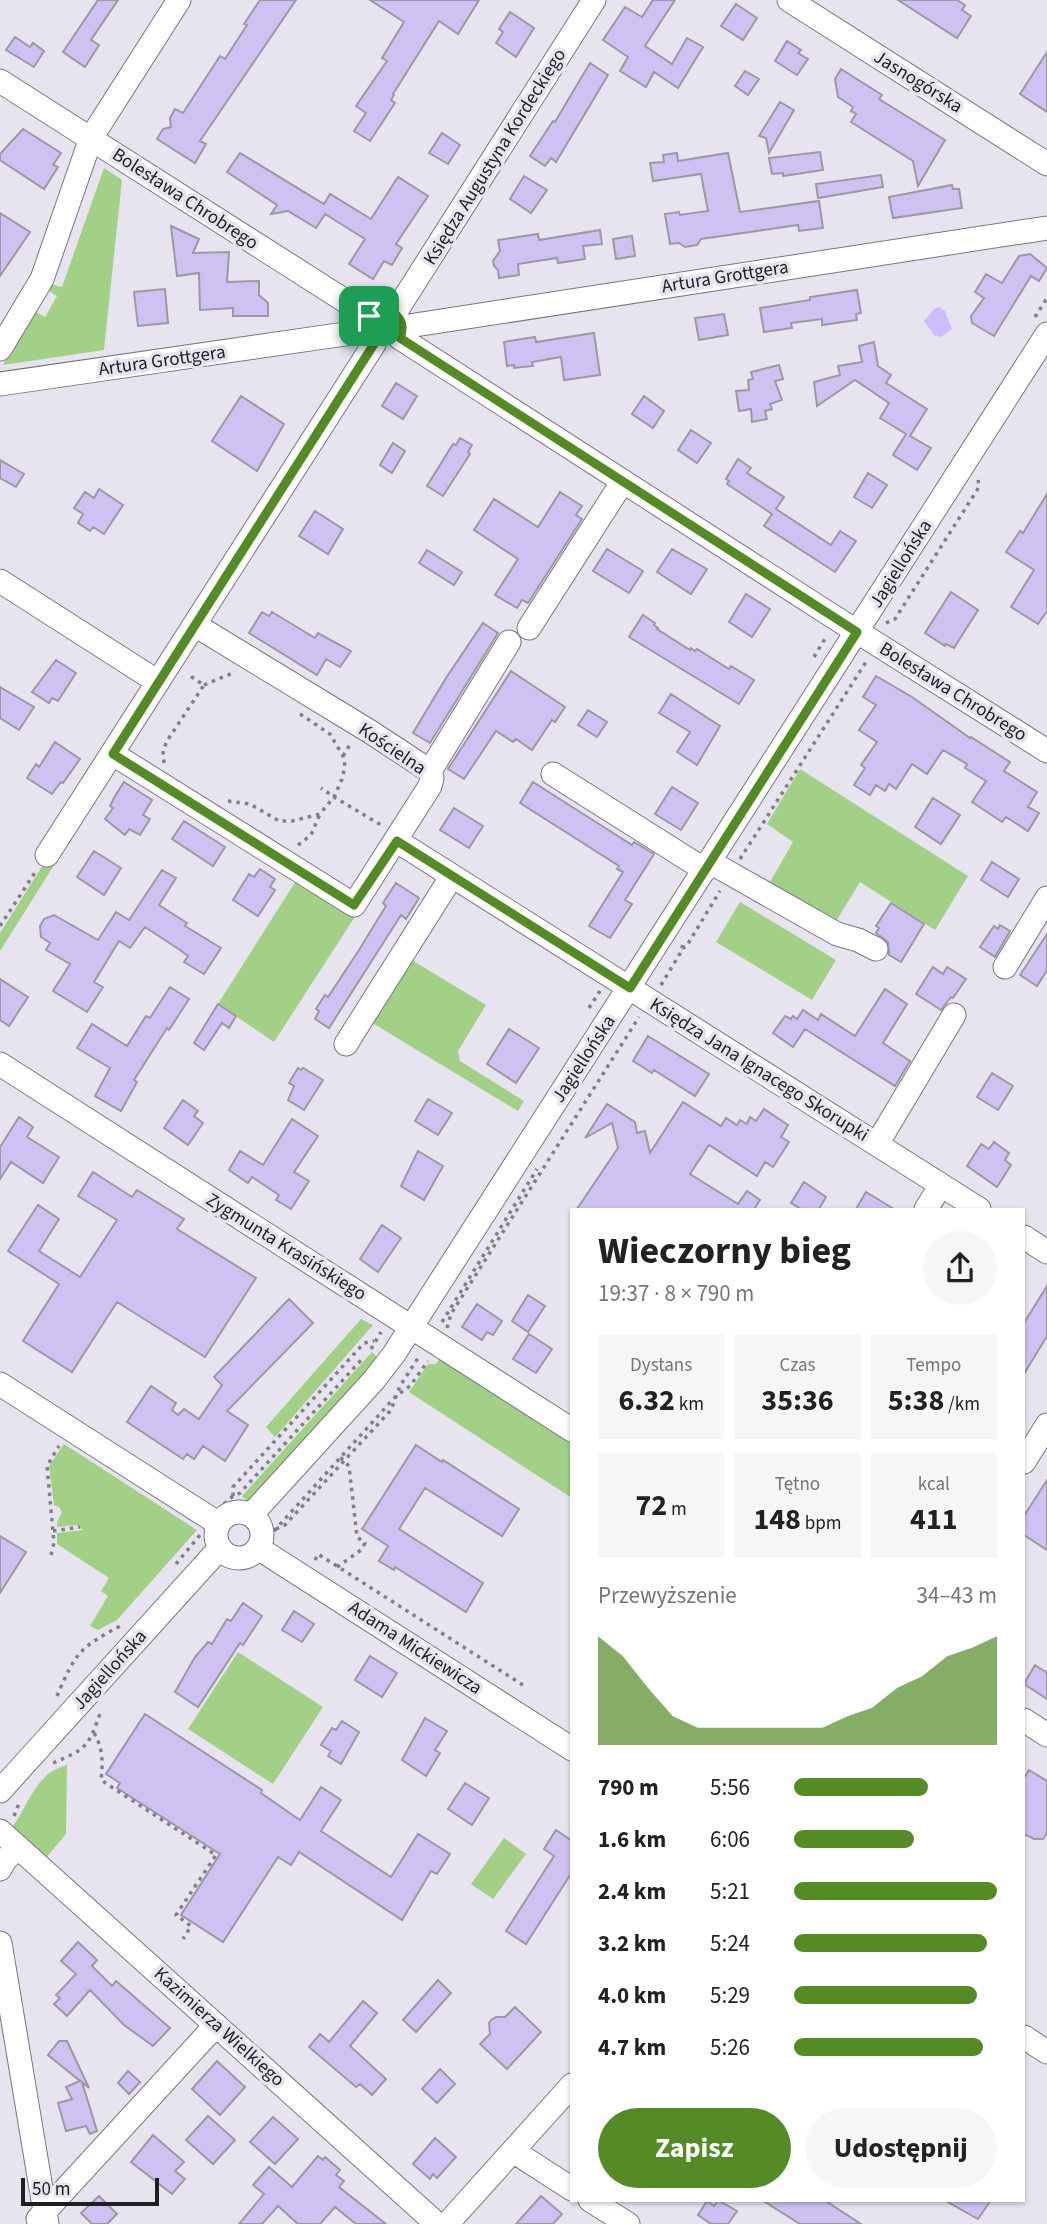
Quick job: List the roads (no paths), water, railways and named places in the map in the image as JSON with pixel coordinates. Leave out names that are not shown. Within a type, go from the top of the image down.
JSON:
[{"type":"street","points":[[0,349],[42,279],[90,138],[179,0]]},
{"type":"street","name":"Księdza Augustyna Kordeckiego","points":[[399,326],[594,0]]},
{"type":"street","name":"Jasnogórska","points":[[789,0],[1047,164]]},
{"type":"street","name":"Bolesława Chrobrego","points":[[0,81],[90,138],[370,330]]},
{"type":"street","name":"Artura Grottgera","points":[[399,326],[1047,228]]},
{"type":"street","points":[[40,864],[195,625],[370,330],[382,310],[399,326],[388,346],[370,330]]},
{"type":"street","name":"Bolesława Chrobrego","points":[[399,326],[623,481],[1047,751]]},
{"type":"street","name":"Artura Grottgera","points":[[0,384],[370,330]]},
{"type":"street","name":"Jagiellońska","points":[[251,1515],[374,1380],[412,1326],[630,988],[714,869],[857,632],[1047,334]]},
{"type":"street","points":[[529,628],[623,481]]},
{"type":"street","points":[[0,581],[165,673]]},
{"type":"street","name":"Kościelna","points":[[113,754],[354,905],[398,838],[430,786],[430,771],[195,625]]},
{"type":"street","points":[[430,771],[509,642]]},
{"type":"street","points":[[553,774],[714,869],[837,934],[876,949]]},
{"type":"street","name":"Księdza Jana Ignacego Skorupki","points":[[398,838],[452,876],[977,1208]]},
{"type":"street","points":[[346,1044],[452,876]]},
{"type":"street","points":[[1005,967],[1047,898]]},
{"type":"street","points":[[877,1144],[954,1016]]},
{"type":"street","name":"Zygmunta Krasińskiego","points":[[0,1064],[570,1429]]},
{"type":"street","points":[[927,1208],[941,1185]]},
{"type":"street","points":[[1025,1238],[1047,1252]]},
{"type":"street","points":[[0,1384],[214,1521],[216,1536],[224,1553],[236,1558],[248,1556],[265,1545],[262,1530],[251,1515],[239,1511],[214,1521]]},
{"type":"street","points":[[1025,1460],[1047,1426]]},
{"type":"street","name":"Adama Mickiewicza","points":[[265,1545],[570,1748]]},
{"type":"street","name":"Jagiellońska","points":[[11,1794],[220,1548]]},
{"type":"street","points":[[1025,1721],[1047,1735]]},
{"type":"street","name":"Kazimierza Wielkiego","points":[[4,1827],[18,1847],[437,2224]]},
{"type":"street","points":[[0,1869],[18,1847]]},
{"type":"street","points":[[0,1943],[42,2220]]},
{"type":"street","points":[[42,2220],[216,2025]]},
{"type":"street","points":[[1025,2038],[1047,2052]]},
{"type":"street","points":[[447,2224],[570,2087]]},
{"type":"street","points":[[513,2151],[570,2188]]},
{"type":"street","points":[[593,2202],[628,2224]]}]
